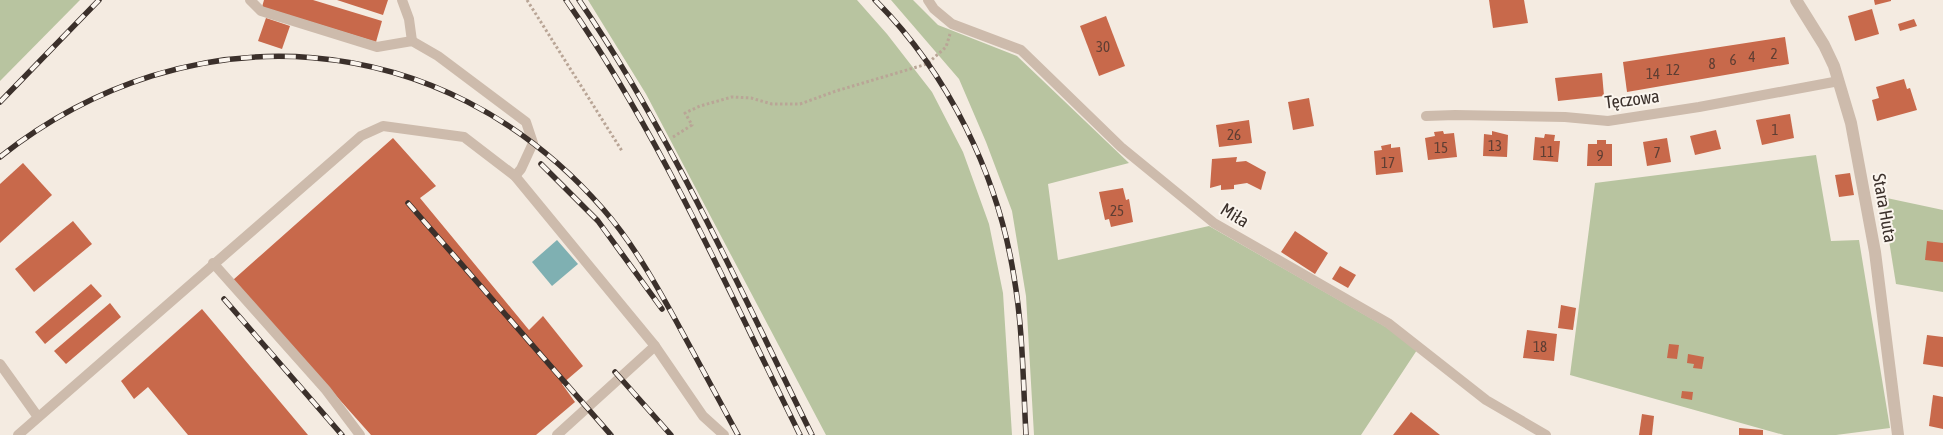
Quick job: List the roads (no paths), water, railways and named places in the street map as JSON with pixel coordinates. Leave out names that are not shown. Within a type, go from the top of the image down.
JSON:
[{"type":"street","name":"Stara Huta","points":[[1796,0],[1824,45],[1839,81],[1851,122],[1875,252],[1898,435]]},
{"type":"lane","points":[[250,0],[261,11],[377,47],[412,41],[438,56],[526,122],[534,143],[521,169],[515,176]]},
{"type":"lane","points":[[402,0],[409,19],[412,41]]},
{"type":"lane","name":"Miła","points":[[928,0],[934,9],[952,24],[1021,50],[1121,147],[1214,224],[1388,323],[1486,400],[1546,435]]},
{"type":"lane","name":"Tęczowa","points":[[1426,116],[1565,117],[1608,121],[1699,107],[1839,81]]},
{"type":"lane","points":[[18,435],[213,263],[361,136],[384,126],[464,137],[515,176],[656,346],[703,416],[724,435]]},
{"type":"lane","points":[[213,263],[326,390],[360,435]]},
{"type":"lane","points":[[557,435],[656,346]]},
{"type":"lane","points":[[0,364],[38,417]]},
{"type":"water","points":[[557,240],[578,264],[552,286],[532,262]]},
{"type":"railway","points":[[0,102],[99,0]]},
{"type":"railway","points":[[566,0],[600,51],[662,158],[719,268],[800,435]]},
{"type":"railway","points":[[579,0],[613,52],[644,105],[703,213],[812,435]]},
{"type":"railway","points":[[875,0],[901,29],[947,93],[966,128],[996,201],[1006,239],[1017,297],[1026,435]]},
{"type":"railway","points":[[0,157],[74,109],[152,76],[232,59],[313,58],[392,72],[468,102],[539,148],[603,209],[624,235],[651,276],[738,435]]},
{"type":"railway","points":[[541,164],[598,221],[662,309]]},
{"type":"railway","points":[[408,203],[611,435]]},
{"type":"railway","points":[[224,299],[342,435]]},
{"type":"railway","points":[[615,372],[671,435]]}]
